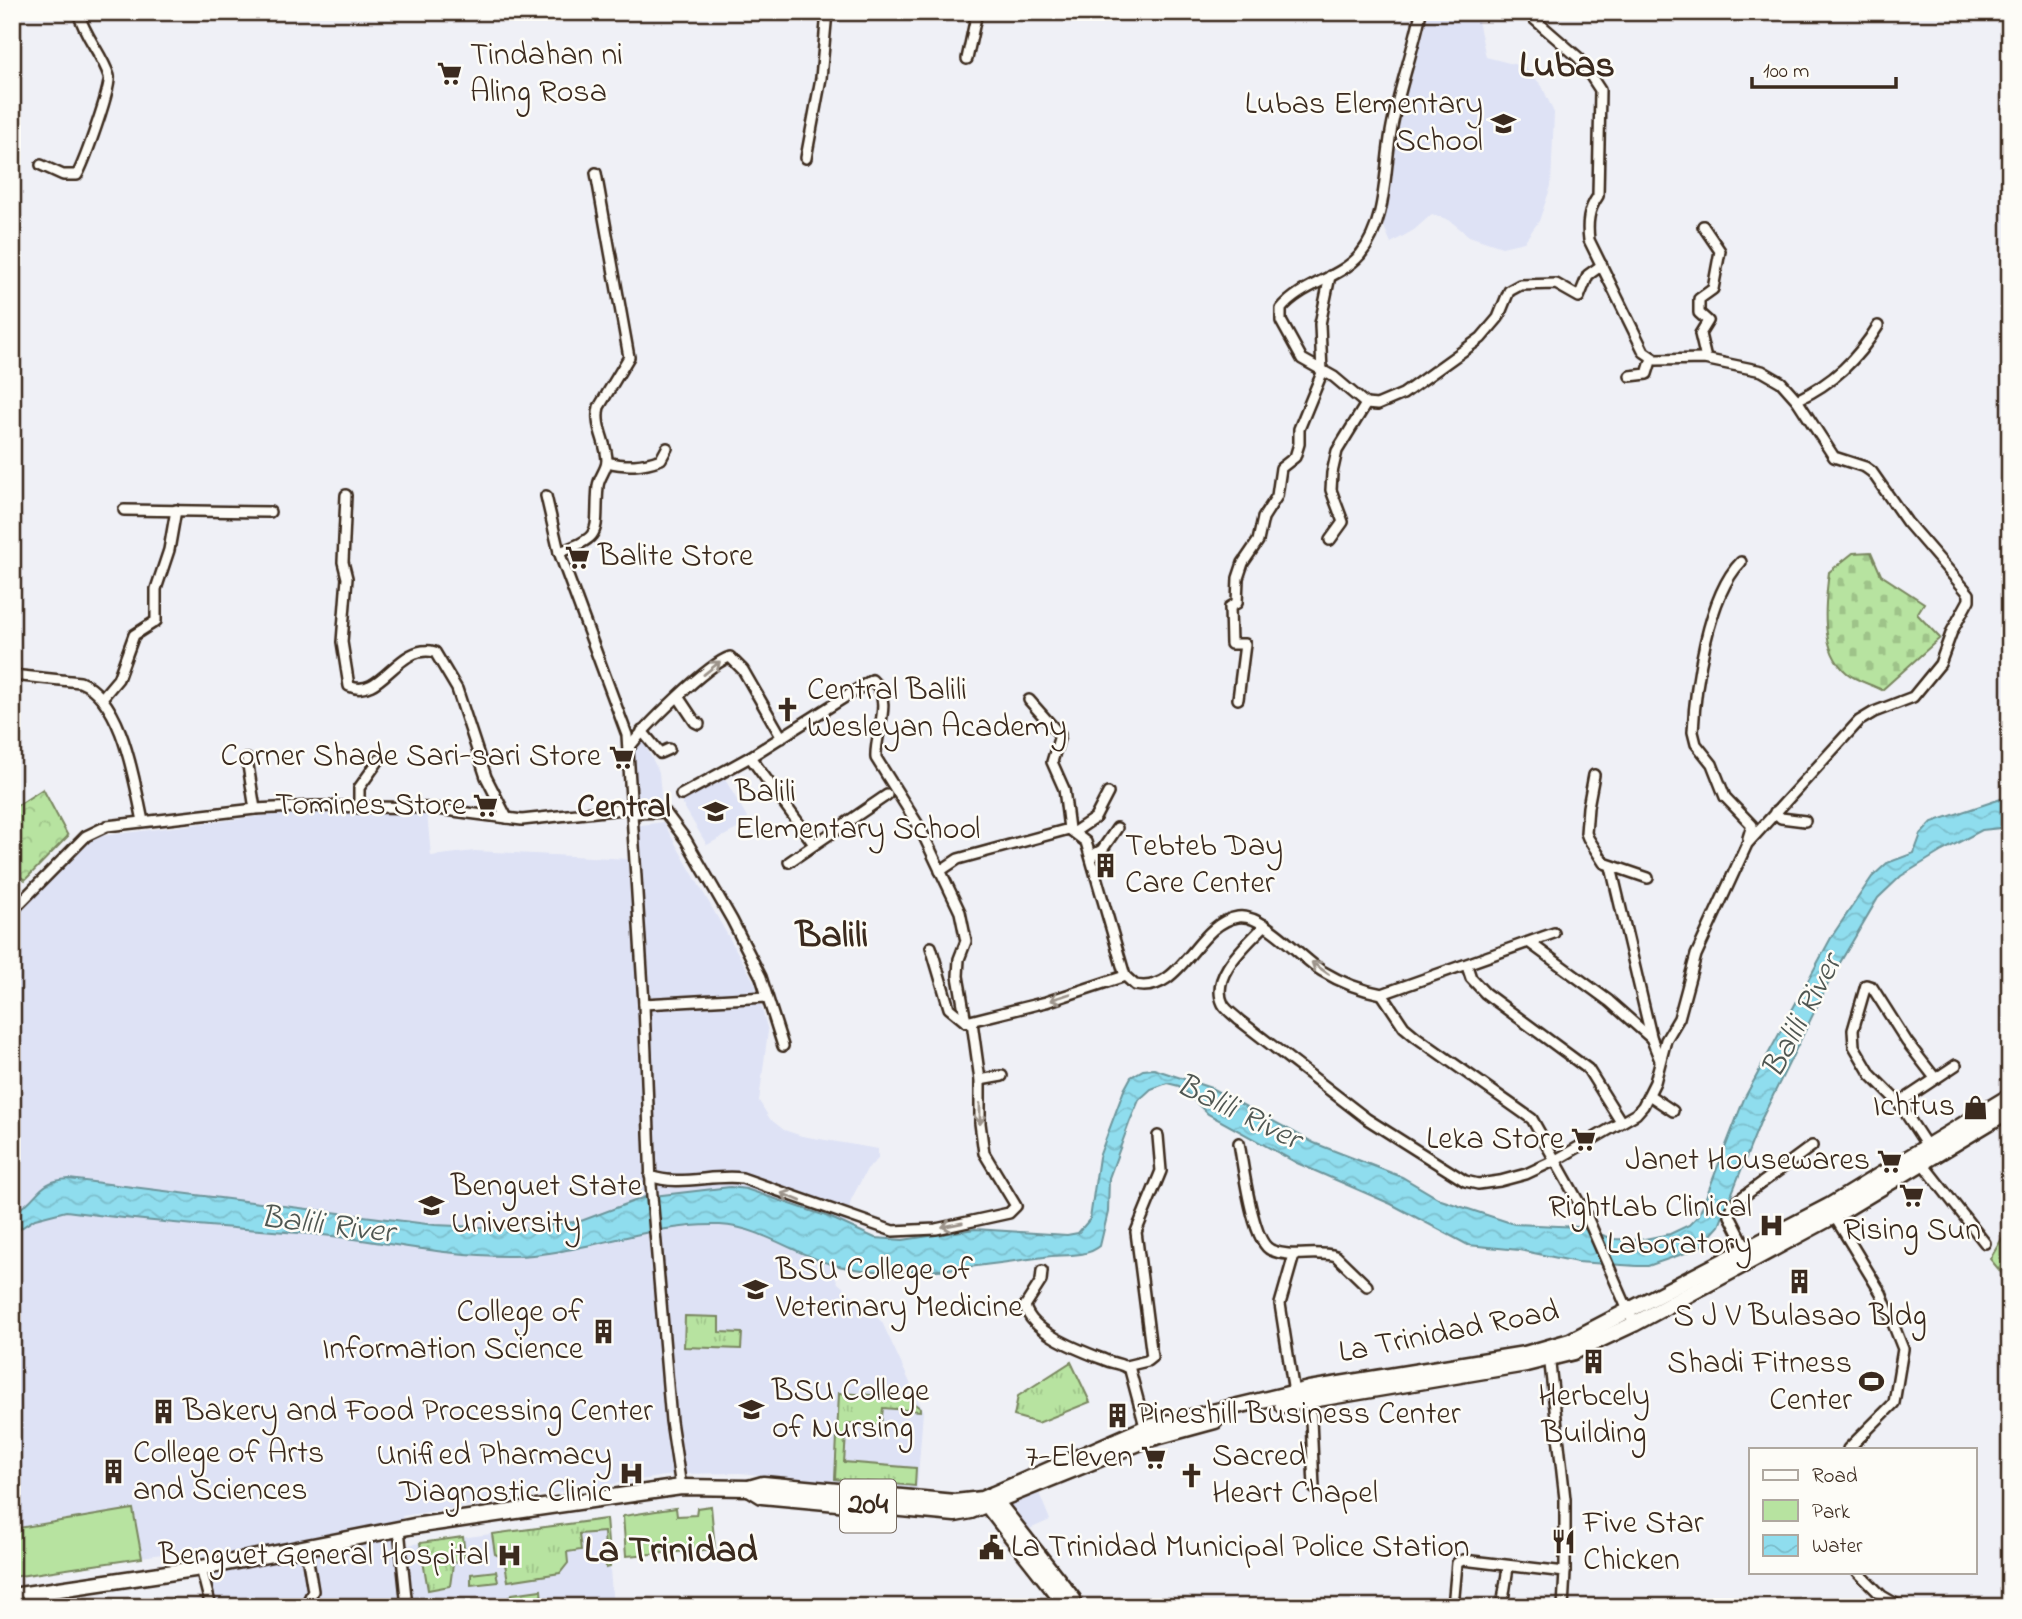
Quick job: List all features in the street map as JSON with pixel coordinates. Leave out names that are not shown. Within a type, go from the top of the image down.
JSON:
[{"type":"main road","name":"La Trinidad Road","points":[[1925,1155],[2010,1096]]},
{"type":"main road","name":"La Trinidad Road","points":[[1147,1434],[1309,1394],[1549,1354],[1631,1318],[1832,1211],[1925,1155],[2010,1110]]},
{"type":"main road","name":"La Trinidad Road","points":[[989,1500],[1147,1434],[1294,1393],[1309,1394]]},
{"type":"main road","name":"204","points":[[12,1596],[201,1568],[399,1529],[681,1487],[749,1488],[763,1484],[955,1502],[989,1500]]},
{"type":"main road","points":[[989,1500],[1066,1607]]},
{"type":"main road","points":[[989,1500],[1073,1599],[1075,1607]]},
{"type":"street","points":[[41,165],[63,175],[77,174],[107,96],[109,77],[91,45],[78,12]]},
{"type":"street","points":[[806,158],[821,78],[827,12]]},
{"type":"street","points":[[967,59],[977,12]]},
{"type":"street","points":[[1421,12],[1391,132],[1379,213],[1371,240],[1359,257],[1285,303],[1280,314],[1296,352],[1322,373],[1334,377],[1366,404],[1377,405],[1403,394],[1480,338],[1499,318],[1509,291],[1520,285],[1556,284],[1579,297],[1588,275],[1602,265]]},
{"type":"street","points":[[1526,12],[1579,58],[1600,90],[1598,196],[1591,206],[1587,226],[1589,240],[1644,352],[1652,358],[1706,359],[1762,371],[1781,382],[1797,400],[1834,457],[1858,464],[1872,472],[1907,522],[1969,597],[1952,631],[1941,664],[1913,697],[1874,712],[1859,721],[1747,844]]},
{"type":"street","points":[[559,552],[587,542],[593,537],[598,482],[607,462],[597,416],[599,407],[628,363],[629,351],[596,173]]},
{"type":"street","points":[[1703,226],[1720,251],[1713,289],[1699,299],[1699,313],[1708,321],[1700,334],[1706,359]]},
{"type":"street","points":[[1238,699],[1245,644],[1231,644],[1230,607],[1237,603],[1238,578],[1243,563],[1258,541],[1264,518],[1277,496],[1281,468],[1295,457],[1299,444],[1299,429],[1322,373],[1320,324],[1330,276]]},
{"type":"street","points":[[1797,400],[1821,388],[1848,367],[1878,326]]},
{"type":"street","points":[[1630,376],[1647,374],[1652,358]]},
{"type":"street","points":[[1330,540],[1343,522],[1331,490],[1338,452],[1366,404]]},
{"type":"street","points":[[607,462],[626,466],[641,465],[661,459],[667,448]]},
{"type":"street","points":[[346,495],[344,562],[347,578],[342,642],[349,686],[360,688],[377,683],[397,662],[421,651],[435,652],[457,688],[485,777],[507,818]]},
{"type":"street","points":[[546,496],[559,552],[593,650],[622,716],[628,749],[644,1004],[651,1180],[671,1421],[681,1487]]},
{"type":"street","points":[[124,510],[270,512]]},
{"type":"street","points":[[102,698],[118,679],[134,635],[156,621],[156,589],[169,550],[176,510]]},
{"type":"street","points":[[1265,925],[1229,965],[1222,985],[1223,1004],[1254,1032],[1367,1119],[1465,1181],[1478,1184],[1526,1174],[1636,1115],[1649,1095],[1666,1040],[1679,1018],[1696,954],[1747,844],[1752,825],[1726,797],[1712,764],[1696,744],[1693,732],[1711,616],[1728,579],[1741,562]]},
{"type":"street","points":[[628,749],[642,731],[730,657],[738,662],[782,738]]},
{"type":"street","points":[[12,675],[80,682],[90,686],[102,698],[126,748],[143,821]]},
{"type":"street","points":[[651,1180],[717,1175],[742,1178],[893,1231],[936,1228],[1003,1216],[1016,1206],[984,1153],[979,1123],[980,1080],[958,970],[966,941],[964,925],[954,895],[920,828],[876,758],[883,715],[879,690],[872,680],[782,738],[681,795]]},
{"type":"street","points":[[679,698],[699,724]]},
{"type":"street","points":[[1029,700],[1060,735],[1058,752],[1052,762],[1064,789],[1072,830],[1086,842],[1125,976],[1135,985],[1142,987],[1162,980],[1174,972],[1214,929],[1235,917],[1251,918],[1265,925],[1320,970],[1357,989],[1382,994],[1554,933]]},
{"type":"street","points":[[642,731],[660,752],[669,749]]},
{"type":"street","points":[[750,757],[814,844]]},
{"type":"street","points":[[247,759],[255,810]]},
{"type":"street","points":[[359,808],[362,781],[379,760]]},
{"type":"street","points":[[1594,775],[1586,833],[1604,863],[1648,878]]},
{"type":"street","points":[[940,871],[958,859],[1072,830],[1095,818],[1108,793]]},
{"type":"street","points":[[789,862],[887,795]]},
{"type":"street","points":[[12,911],[94,830],[143,821],[255,810],[430,808],[522,820],[658,810],[669,814],[732,920],[761,977],[783,1046]]},
{"type":"street","points":[[1775,812],[1781,818],[1805,821]]},
{"type":"street","points":[[1091,856],[1102,850],[1117,828]]},
{"type":"street","points":[[1611,867],[1626,919],[1652,1040],[1660,1060]]},
{"type":"street","points":[[1530,943],[1609,1001],[1652,1040]]},
{"type":"street","points":[[931,947],[949,1008],[969,1022]]},
{"type":"street","points":[[1467,966],[1471,978],[1485,993],[1588,1069],[1621,1122]]},
{"type":"street","points":[[969,1022],[1125,976]]},
{"type":"street","points":[[1935,1078],[1907,1042],[1872,987],[1866,985],[1853,1030],[1854,1046],[1871,1075],[1899,1102],[1925,1155],[1985,1243]]},
{"type":"street","points":[[1382,994],[1404,1027],[1416,1038],[1532,1119],[1587,1217],[1631,1318]]},
{"type":"street","points":[[644,1004],[767,997]]},
{"type":"street","points":[[1247,1041],[1254,1032]]},
{"type":"street","points":[[1899,1102],[1956,1065]]},
{"type":"street","points":[[980,1080],[1002,1076]]},
{"type":"street","points":[[1649,1095],[1672,1111]]},
{"type":"street","points":[[1042,1271],[1041,1280],[1025,1306],[1029,1316],[1058,1339],[1108,1362],[1126,1366],[1147,1361],[1152,1357],[1136,1232],[1161,1171],[1158,1136]]},
{"type":"street","points":[[1239,1143],[1251,1207],[1262,1240],[1273,1251],[1294,1255],[1336,1256],[1367,1286]]},
{"type":"street","points":[[1750,1255],[1730,1216],[1733,1204],[1812,1146]]},
{"type":"street","points":[[1832,1211],[1881,1293],[1903,1349],[1894,1403],[1849,1448]]},
{"type":"street","points":[[1294,1255],[1280,1304],[1294,1393]]},
{"type":"street","points":[[1549,1354],[1566,1510],[1563,1607]]},
{"type":"street","points":[[1126,1366],[1130,1370],[1147,1434]]},
{"type":"street","points":[[1309,1394],[1314,1488]]},
{"type":"street","points":[[399,1529],[407,1607]]},
{"type":"street","points":[[305,1607],[313,1591],[306,1549]]},
{"type":"street","points":[[1453,1607],[1454,1573],[1459,1560],[1565,1572]]},
{"type":"street","points":[[1502,1607],[1508,1567]]},
{"type":"street","points":[[201,1568],[211,1607]]},
{"type":"street","points":[[1860,1574],[1882,1596],[1902,1607]]},
{"type":"street","points":[[42,1591],[49,1607]]},
{"type":"shaded area","points":[[1425,12],[1476,12],[1486,57],[1525,67],[1542,86],[1554,113],[1551,186],[1539,221],[1524,242],[1502,247],[1469,236],[1449,220],[1432,214],[1414,230],[1391,243],[1381,220],[1402,104]]},
{"type":"shaded area","points":[[642,739],[659,772],[662,808],[636,810],[629,752]]},
{"type":"shaded area","name":"Balili Elementary School","points":[[723,776],[750,822],[707,845],[680,800]]},
{"type":"shaded area","name":"Benguet State University","points":[[294,812],[427,813],[431,856],[475,851],[629,859],[627,827],[663,822],[755,983],[768,1031],[759,1101],[770,1119],[784,1130],[802,1136],[878,1149],[878,1159],[867,1169],[851,1200],[834,1274],[838,1283],[882,1322],[923,1411],[917,1491],[740,1473],[679,1474],[402,1516],[406,1545],[606,1519],[613,1607],[216,1607],[203,1548],[12,1576],[12,919],[93,837]]},
{"type":"shaded area","points":[[1037,1488],[1050,1520],[1025,1531],[1007,1504]]},
{"type":"green space","points":[[1871,552],[1881,575],[1924,603],[1917,614],[1940,638],[1882,690],[1851,676],[1838,663],[1832,652],[1826,625],[1829,572],[1853,553]]},
{"type":"green space","points":[[43,789],[68,836],[25,880],[12,870],[12,809]]},
{"type":"green space","points":[[2010,1225],[2010,1283],[1990,1259]]},
{"type":"green space","points":[[685,1316],[719,1317],[719,1332],[742,1333],[741,1349],[684,1347]]},
{"type":"green space","points":[[1071,1362],[1090,1402],[1038,1423],[1014,1416],[1018,1396]]},
{"type":"green space","points":[[839,1393],[905,1397],[920,1408],[920,1411],[883,1408],[881,1425],[847,1423],[844,1462],[916,1468],[915,1486],[835,1479]]},
{"type":"green space","points":[[711,1506],[715,1549],[626,1556],[623,1516],[676,1508],[677,1516],[696,1515],[697,1508]]},
{"type":"green space","points":[[133,1509],[142,1558],[12,1577],[12,1529]]},
{"type":"green space","points":[[606,1519],[610,1567],[606,1568],[604,1532],[579,1534],[581,1550],[567,1552],[568,1563],[560,1573],[508,1581],[504,1558],[495,1554],[492,1534]]},
{"type":"green space","points":[[463,1537],[465,1556],[453,1564],[450,1586],[428,1590],[420,1543]]},
{"type":"green space","points":[[496,1571],[498,1582],[471,1585],[471,1574]]},
{"type":"green space","points":[[541,1590],[542,1602],[513,1606],[505,1601],[512,1594]]},
{"type":"water","name":"Balili River","points":[[2010,796],[2010,827],[1982,830],[1942,851],[1901,876],[1878,898],[1831,978],[1761,1120],[1719,1226],[1694,1250],[1648,1266],[1577,1262],[1519,1250],[1468,1245],[1391,1204],[1297,1163],[1208,1114],[1179,1086],[1167,1083],[1151,1089],[1139,1100],[1109,1178],[1108,1212],[1100,1246],[1081,1254],[939,1270],[858,1270],[820,1260],[750,1231],[720,1225],[667,1229],[538,1254],[487,1256],[313,1234],[159,1222],[66,1211],[35,1219],[12,1234],[12,1213],[22,1208],[43,1187],[58,1180],[69,1179],[435,1225],[523,1229],[581,1221],[645,1197],[730,1187],[746,1189],[829,1217],[875,1238],[903,1240],[975,1229],[1067,1235],[1078,1233],[1090,1219],[1099,1157],[1124,1090],[1131,1077],[1143,1070],[1154,1069],[1211,1088],[1314,1143],[1402,1177],[1441,1200],[1514,1224],[1579,1227],[1614,1239],[1640,1240],[1670,1234],[1689,1225],[1699,1215],[1744,1099],[1832,936],[1872,877],[1887,863],[1914,853],[1921,834],[1932,822]]},
{"type":"place","name":"Tindahan ni Aling Rosa","points":[[450,74]]},
{"type":"place","name":"Lubas Elementary School","points":[[1503,123]]},
{"type":"place","name":"Balite Store","points":[[578,557]]},
{"type":"place","name":"Central Balili Wesleyan Academy","points":[[787,709]]},
{"type":"place","name":"Corner Shade Sari-sari Store","points":[[621,757]]},
{"type":"place","name":"Tomines Store","points":[[486,806]]},
{"type":"place","name":"Balili Elementary School","points":[[715,811]]},
{"type":"place","name":"Tebteb Day Care Center","points":[[1105,865]]},
{"type":"place","name":"Ichtus","points":[[1975,1107]]},
{"type":"place","name":"Leka Store","points":[[1584,1140]]},
{"type":"place","name":"Janet Housewares","points":[[1890,1161]]},
{"type":"place","name":"Rising Sun","points":[[1912,1195]]},
{"type":"place","name":"Benguet State University","points":[[431,1205]]},
{"type":"place","name":"RightLab Clinical Laboratory","points":[[1772,1226]]},
{"type":"place","name":"S J V Bulasao Bldg","points":[[1800,1281]]},
{"type":"place","name":"BSU College of Veterinary Medicine","points":[[756,1289]]},
{"type":"place","name":"College of Information Science","points":[[603,1331]]},
{"type":"place","name":"Herbcely Building","points":[[1594,1361]]},
{"type":"place","name":"Shadi Fitness Center","points":[[1872,1382]]},
{"type":"place","name":"BSU College of Nursing","points":[[752,1410]]},
{"type":"place","name":"Bakery and Food Processing Center","points":[[163,1412]]},
{"type":"place","name":"Pineshill Business Center","points":[[1117,1415]]},
{"type":"place","name":"7-Eleven","points":[[1153,1458]]},
{"type":"place","name":"College of Arts and Sciences","points":[[113,1472]]},
{"type":"place","name":"Unified Pharmacy Diagnostic Clinic","points":[[632,1474]]},
{"type":"place","name":"Sacred Heart Chapel","points":[[1192,1475]]},
{"type":"place","name":"Five Star Chicken","points":[[1563,1542]]},
{"type":"place","name":"La Trinidad Municipal Police Station","points":[[991,1548]]},
{"type":"place","name":"Benguet General Hospital","points":[[509,1556]]},
{"type":"district","name":"Lubas","points":[[1567,67]]},
{"type":"district","name":"Central","points":[[624,808]]},
{"type":"district","name":"Balili","points":[[832,937]]},
{"type":"district","name":"La Trinidad","points":[[671,1552]]}]
